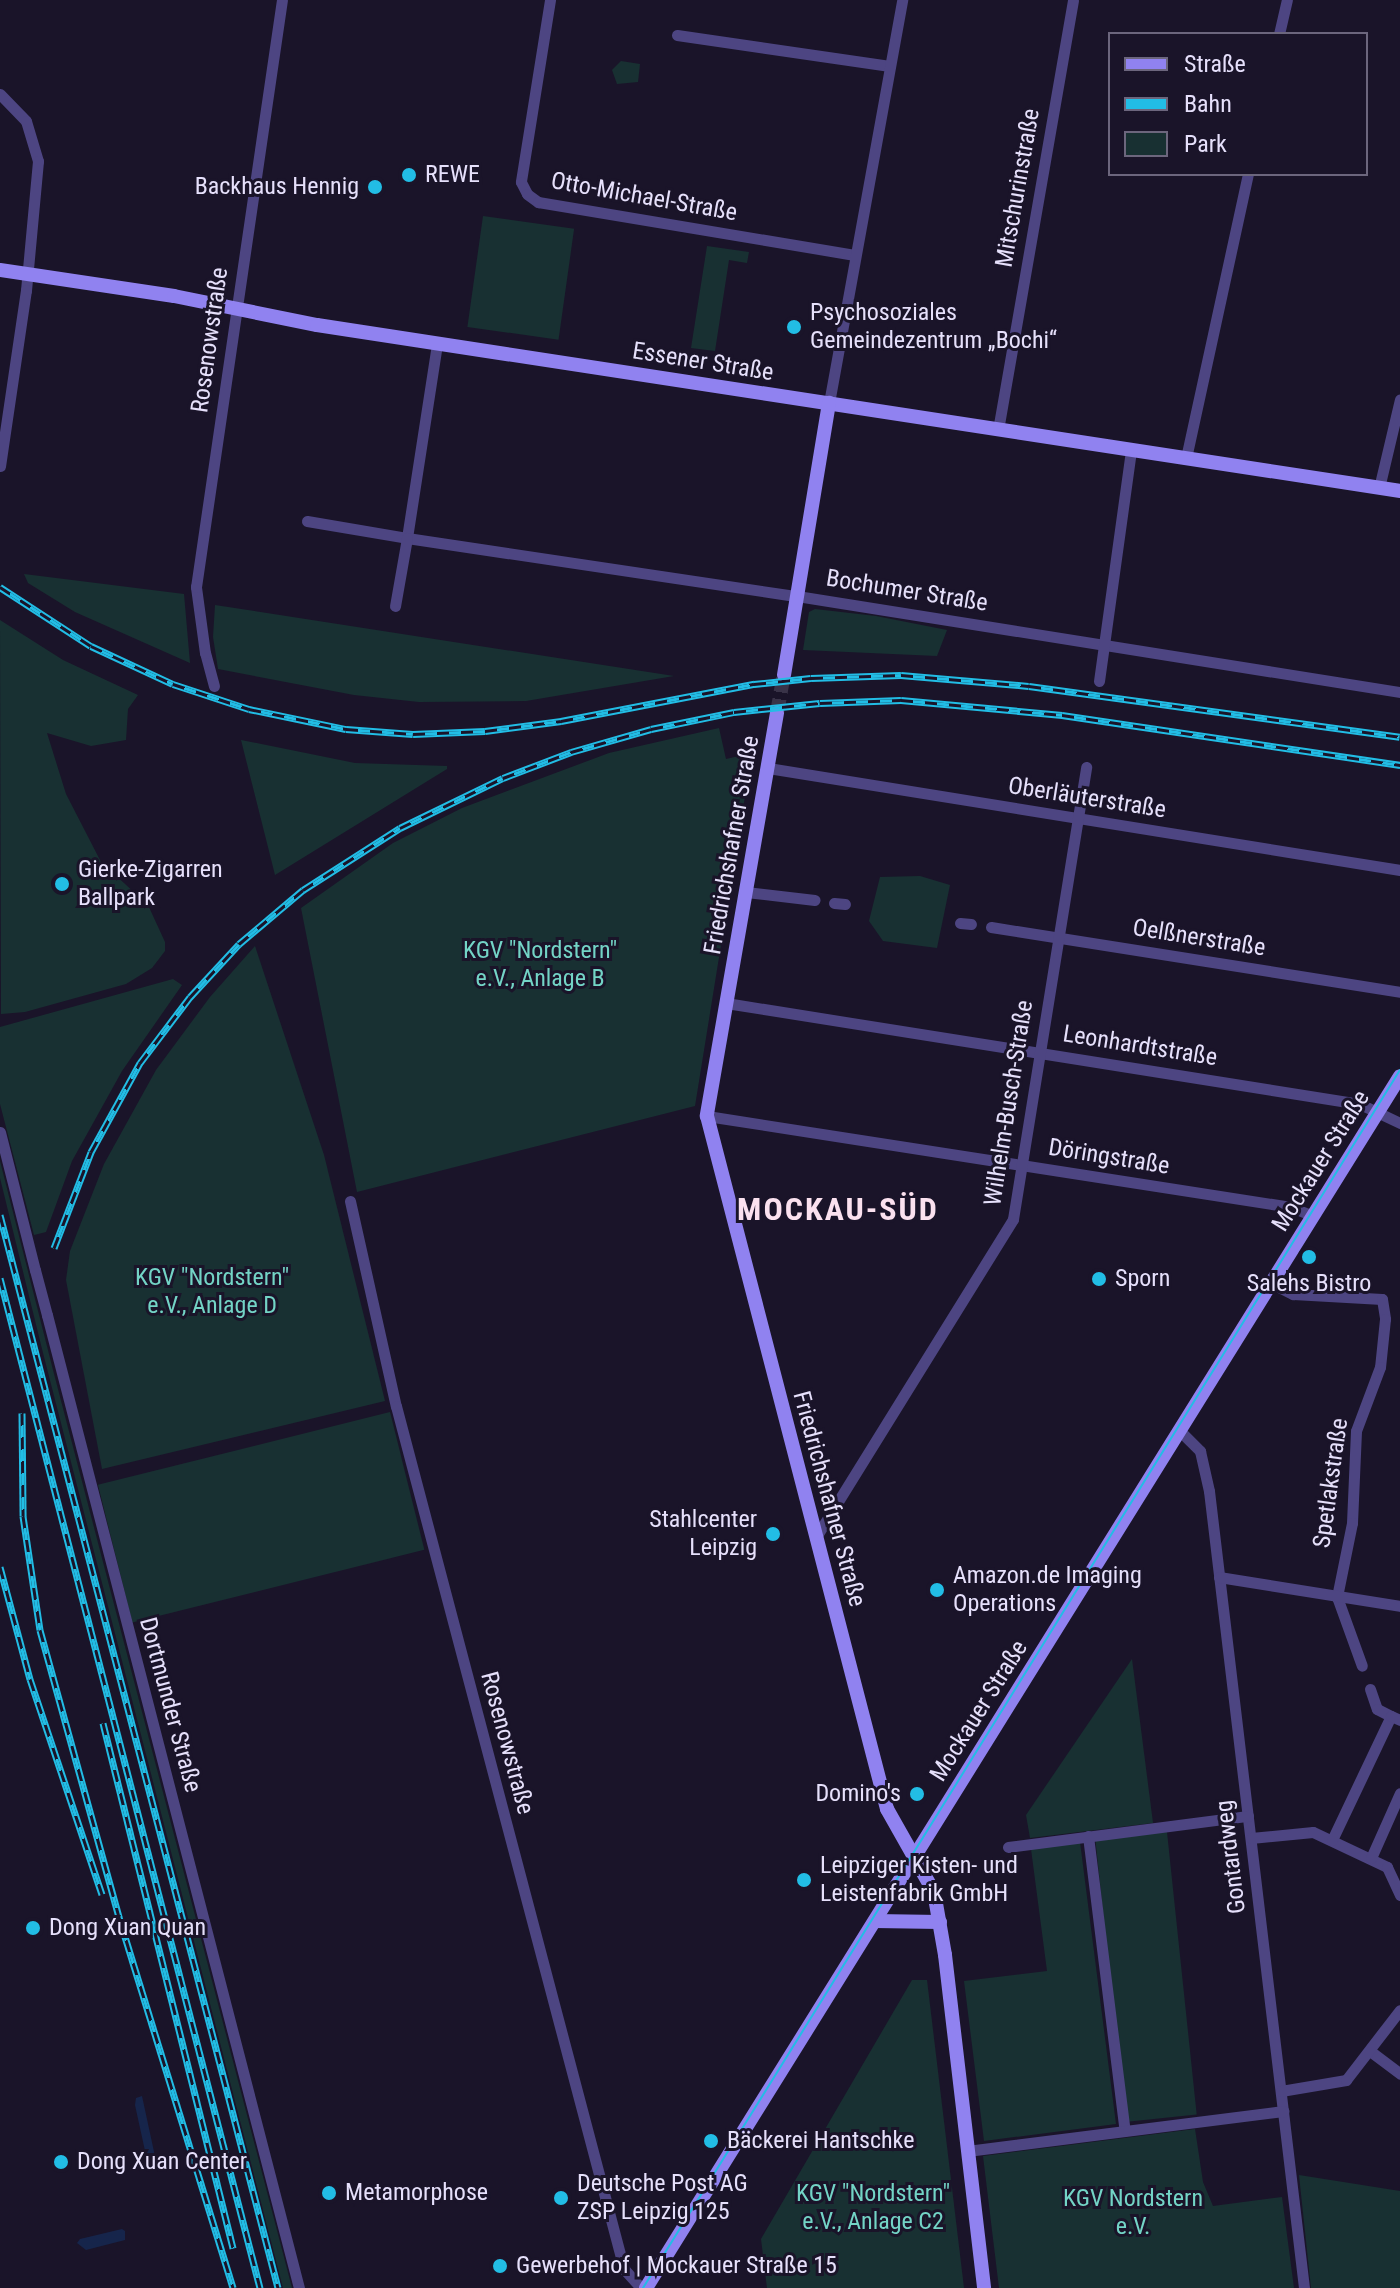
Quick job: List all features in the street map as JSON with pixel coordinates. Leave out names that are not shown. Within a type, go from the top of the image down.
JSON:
[{"type":"main road","name":"Essener Straße","points":[[0,270],[174,296],[237,310],[437,344],[1400,491]]},
{"type":"main road","points":[[784,675],[829,403]]},
{"type":"main road","name":"Friedrichshafner Straße","points":[[777,713],[707,1116],[887,1809],[898,1834],[934,1892],[984,2288]]},
{"type":"main road","name":"Mockauer Straße","points":[[643,2288],[1400,1076]]},
{"type":"main road","points":[[875,1921],[940,1922]]},
{"type":"street","name":"Rosenowstraße","points":[[214,686],[205,653],[196,587],[282,0]]},
{"type":"street","name":"Otto-Michael-Straße","points":[[550,0],[521,182],[527,194],[538,202],[855,255]]},
{"type":"street","points":[[829,403],[902,0]]},
{"type":"street","name":"Mitschurinstraße","points":[[998,430],[1073,0]]},
{"type":"street","points":[[1279,32],[1287,0]]},
{"type":"street","points":[[677,35],[890,66]]},
{"type":"street","points":[[0,94],[19,110],[26,121],[38,161],[28,274],[0,466]]},
{"type":"street","points":[[1186,458],[1248,176]]},
{"type":"street","points":[[395,606],[437,344]]},
{"type":"street","points":[[1379,488],[1400,399]]},
{"type":"street","points":[[1099,681],[1131,449]]},
{"type":"street","name":"Bochumer Straße","points":[[307,521],[1400,692]]},
{"type":"street","name":"Wilhelm-Busch-Straße","points":[[816,1537],[1013,1219],[1086,767]]},
{"type":"street","name":"Oberläuterstraße","points":[[768,768],[1400,870]]},
{"type":"street","points":[[746,892],[815,900]]},
{"type":"street","name":"Oelßnerstraße","points":[[991,927],[1400,992]]},
{"type":"street","name":"Leonhardtstraße","points":[[726,1003],[1360,1104],[1400,1123]]},
{"type":"street","name":"Döringstraße","points":[[707,1116],[1291,1207],[1313,1216]]},
{"type":"street","name":"Dortmunder Straße","points":[[0,1132],[299,2288]]},
{"type":"street","name":"Rosenowstraße","points":[[350,1201],[396,1406],[624,2269],[643,2288]]},
{"type":"street","name":"Spetlakstraße","points":[[1271,1283],[1293,1294],[1382,1299],[1385,1319],[1380,1367],[1356,1431],[1355,1498],[1337,1597]]},
{"type":"street","name":"Gontardweg","points":[[1179,1430],[1193,1441],[1204,1461],[1304,2288]]},
{"type":"street","points":[[1219,1577],[1400,1606]]},
{"type":"street","points":[[1337,1597],[1362,1666]]},
{"type":"street","points":[[1332,1840],[1395,1718],[1377,1709],[1370,1689]]},
{"type":"street","points":[[1371,1858],[1400,1793]]},
{"type":"street","points":[[1008,1847],[1248,1816]]},
{"type":"street","points":[[1251,1838],[1313,1832],[1387,1867],[1400,1895]]},
{"type":"street","points":[[1088,1836],[1125,2131]]},
{"type":"street","points":[[1281,2091],[1341,2083],[1396,2025],[1400,2010]]},
{"type":"street","points":[[1370,2051],[1400,2074]]},
{"type":"street","points":[[967,2151],[1283,2111]]},
{"type":"green space","points":[[621,61],[640,64],[638,82],[617,84],[612,70]]},
{"type":"green space","points":[[483,216],[574,229],[559,340],[467,327]]},
{"type":"green space","points":[[707,246],[749,252],[747,263],[729,260],[715,351],[691,348]]},
{"type":"green space","points":[[24,574],[184,594],[190,663],[75,612],[28,583]]},
{"type":"green space","points":[[215,605],[674,676],[526,701],[419,702],[354,695],[218,669],[213,637]]},
{"type":"green space","points":[[815,609],[876,616],[947,630],[937,656],[803,650],[809,612]]},
{"type":"green space","name":"Gierke-Zigarren Ballpark","points":[[0,620],[63,660],[138,695],[128,709],[126,740],[91,746],[47,733],[66,794],[101,862],[148,905],[165,942],[165,951],[152,968],[126,984],[25,1012],[1,1014]]},
{"type":"green space","name":"KGV \"Nordstern\" e.V., Anlage B","points":[[719,728],[726,759],[752,753],[695,1106],[357,1192],[301,908],[393,843],[462,808],[609,753]]},
{"type":"green space","points":[[241,740],[355,763],[447,766],[447,769],[275,875]]},
{"type":"green space","points":[[920,876],[950,885],[937,948],[883,941],[869,921],[880,877]]},
{"type":"green space","name":"KGV \"Nordstern\" e.V., Anlage D","points":[[255,946],[324,1155],[385,1401],[102,1469],[66,1280],[70,1251],[104,1164],[156,1070],[210,997]]},
{"type":"green space","points":[[173,979],[182,985],[122,1071],[72,1161],[46,1232],[34,1235],[0,1104],[0,1027]]},
{"type":"green space","points":[[0,1161],[292,2288],[283,2288],[43,1353],[0,1178]]},
{"type":"green space","points":[[390,1412],[424,1550],[132,1623],[98,1485]]},
{"type":"green space","points":[[1132,1659],[1153,1823],[1030,1838],[1026,1815]]},
{"type":"green space","name":"KGV Nordstern e.V.","points":[[1167,1832],[1197,2114],[1125,2122],[1095,1840]]},
{"type":"green space","name":"KGV Nordstern e.V.","points":[[1080,1842],[1116,2124],[984,2141],[964,1981],[1047,1971],[1031,1849]]},
{"type":"green space","name":"KGV \"Nordstern\" e.V., Anlage C2","points":[[912,1980],[927,1980],[964,2288],[767,2288],[761,2239]]},
{"type":"green space","name":"KGV Nordstern e.V.","points":[[1195,2129],[1203,2182],[1213,2206],[1282,2197],[1294,2288],[999,2288],[983,2156]]},
{"type":"green space","points":[[1299,2175],[1400,2191],[1400,2288],[1311,2288]]},
{"type":"water","points":[[142,2096],[156,2161],[152,2167],[147,2160],[135,2105],[136,2098]]},
{"type":"water","points":[[122,2229],[125,2240],[86,2250],[77,2243],[80,2239]]},
{"type":"tunnel","points":[[777,713],[784,675]]},
{"type":"tram line","points":[[643,2288],[1400,1070]]},
{"type":"railway","points":[[0,587],[91,646],[173,684],[249,709],[346,729],[413,734],[485,731],[561,721],[754,684],[811,678],[901,675],[1029,686],[1400,737]]},
{"type":"railway","points":[[54,1248],[91,1152],[140,1063],[190,997],[239,944],[303,890],[400,828],[503,778],[571,752],[651,729],[734,712],[820,703],[901,700],[1062,715],[1400,765]]},
{"type":"railway","points":[[0,1215],[278,2288]]},
{"type":"railway","points":[[0,1278],[260,2288]]},
{"type":"railway","points":[[22,1413],[23,1516],[40,1630],[119,1917],[233,2288]]},
{"type":"railway","points":[[0,1567],[30,1679],[102,1894]]},
{"type":"railway","points":[[103,1723],[233,2248]]},
{"type":"place","name":"REWE","points":[[409,175]]},
{"type":"place","name":"Backhaus Hennig","points":[[375,187]]},
{"type":"place","name":"Psychosoziales Gemeindezentrum „Bochi“","points":[[794,327]]},
{"type":"place","name":"Gierke-Zigarren Ballpark","points":[[62,884]]},
{"type":"place","name":"Salehs Bistro","points":[[1309,1257]]},
{"type":"place","name":"Sporn","points":[[1099,1279]]},
{"type":"place","name":"Stahlcenter Leipzig","points":[[773,1534]]},
{"type":"place","name":"Amazon.de Imaging Operations","points":[[937,1590]]},
{"type":"place","name":"Domino's","points":[[917,1794]]},
{"type":"place","name":"Leipziger Kisten- und Leistenfabrik GmbH","points":[[804,1880]]},
{"type":"place","name":"Dong Xuan Quan","points":[[33,1928]]},
{"type":"place","name":"Bäckerei Hantschke","points":[[711,2141]]},
{"type":"place","name":"Dong Xuan Center","points":[[61,2162]]},
{"type":"place","name":"Metamorphose","points":[[329,2193]]},
{"type":"place","name":"Deutsche Post AG ZSP Leipzig 125","points":[[561,2198]]},
{"type":"place","name":"Gewerbehof | Mockauer Straße 15","points":[[500,2266]]},
{"type":"district","name":"MOCKAU-SÜD","points":[[838,1209]]}]
